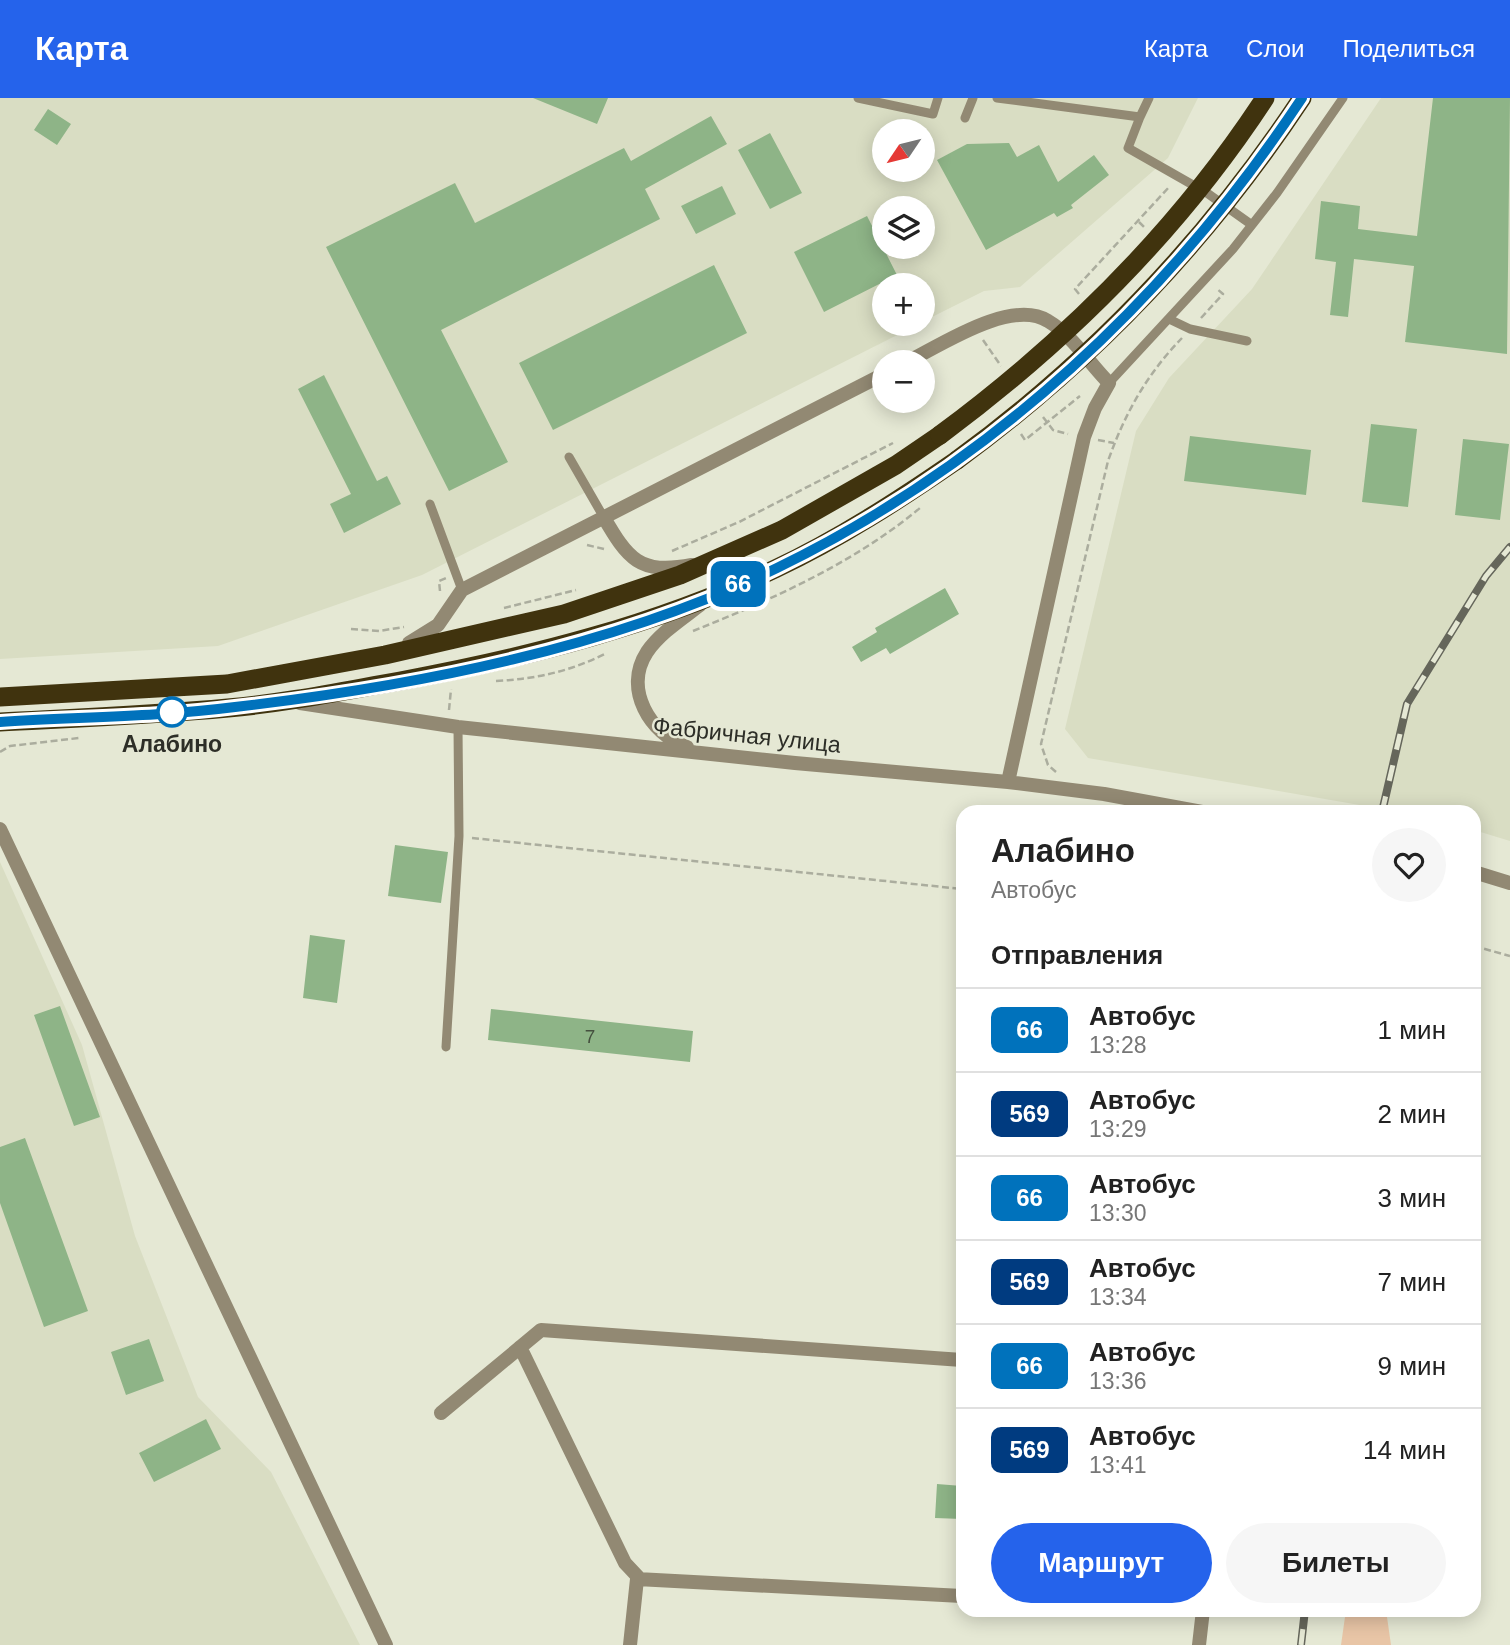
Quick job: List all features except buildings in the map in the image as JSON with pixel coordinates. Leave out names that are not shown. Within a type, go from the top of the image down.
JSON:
[{"type":"highway","points":[[0,697],[227,684],[385,654],[564,614],[718,560],[844,496],[940,435],[1043,354],[1135,264],[1216,169],[1265,98]]},
{"type":"highway","points":[[0,722],[228,708],[288,701],[510,660],[635,624],[777,568],[859,523],[957,460],[1063,377],[1158,285],[1240,188],[1302,98]]},
{"type":"street","points":[[932,350],[999,318],[1024,314],[1049,321],[1109,383],[1095,408],[1084,437],[1008,782]]},
{"type":"street","points":[[385,654],[427,635],[447,615],[462,590],[872,380]]},
{"type":"street","points":[[603,516],[627,554],[646,566],[682,566],[718,560]]},
{"type":"street","points":[[705,753],[675,743],[660,733],[641,703],[639,686],[646,653],[660,638],[714,595]]},
{"type":"street","name":"Фабричная улица","points":[[288,701],[458,727],[1008,782],[1159,805]]},
{"type":"street","points":[[0,829],[386,1645]]},
{"type":"street","points":[[1481,874],[1510,883]]},
{"type":"street","points":[[442,1413],[541,1329],[956,1360]]},
{"type":"street","points":[[520,1347],[625,1563],[640,1579],[956,1596]]},
{"type":"street","points":[[630,1645],[640,1579]]},
{"type":"street","points":[[1199,1645],[1202,1617]]},
{"type":"lane","points":[[858,98],[933,114],[938,98]]},
{"type":"lane","points":[[965,118],[973,98]]},
{"type":"lane","points":[[997,98],[1140,117]]},
{"type":"lane","points":[[1149,98],[1128,148],[1176,175],[1251,225]]},
{"type":"lane","points":[[1109,383],[1206,279],[1251,225],[1343,98]]},
{"type":"lane","points":[[1169,319],[1190,329],[1247,341]]},
{"type":"lane","points":[[569,457],[603,516]]},
{"type":"lane","points":[[430,504],[462,590]]},
{"type":"lane","points":[[446,1047],[458,836],[458,727]]},
{"type":"path","points":[[1075,289],[1139,222],[1169,188],[1176,175]]},
{"type":"path","points":[[1139,222],[1148,228],[1140,235]]},
{"type":"path","points":[[1073,791],[1074,780],[1055,772],[1048,765],[1041,744],[1108,461],[1134,398],[1159,361],[1223,294],[1206,279]]},
{"type":"path","points":[[995,373],[1004,365]]},
{"type":"path","points":[[1019,432],[1025,440],[1080,396]]},
{"type":"path","points":[[671,552],[740,522],[898,441]]},
{"type":"path","points":[[687,633],[826,570],[886,537],[923,506]]},
{"type":"path","points":[[564,538],[569,549],[587,545],[609,551]]},
{"type":"path","points":[[448,714],[452,685]]},
{"type":"path","points":[[0,752],[10,746],[79,738]]},
{"type":"path","points":[[458,836],[956,888]]},
{"type":"path","points":[[1481,948],[1510,956]]},
{"type":"shaded area","points":[[0,98],[1198,98],[1168,158],[1020,287],[984,291],[935,316],[935,273],[872,273],[872,336],[895,336],[422,575],[218,646],[0,659]]},
{"type":"shaded area","points":[[1381,98],[1510,98],[1510,841],[1481,832],[1481,805],[1360,805],[1088,758],[1065,729],[1136,431],[1169,378],[1252,289]]},
{"type":"shaded area","points":[[0,862],[82,1045],[135,1236],[198,1397],[271,1472],[360,1645],[0,1645]]},
{"type":"shaded area","points":[[1345,1617],[1387,1617],[1391,1645],[1341,1645]]},
{"type":"railway","points":[[1384,805],[1407,704],[1486,576],[1510,547]]},
{"type":"railway","points":[[1301,1645],[1304,1617]]},
{"type":"bus line","name":"66","points":[[0,722],[248,706],[510,660],[635,624],[777,568],[912,491],[1014,418],[1063,377],[1127,317],[1200,237],[1240,188],[1302,98]]},
{"type":"place","name":"Алабино","points":[[172,712]]}]
